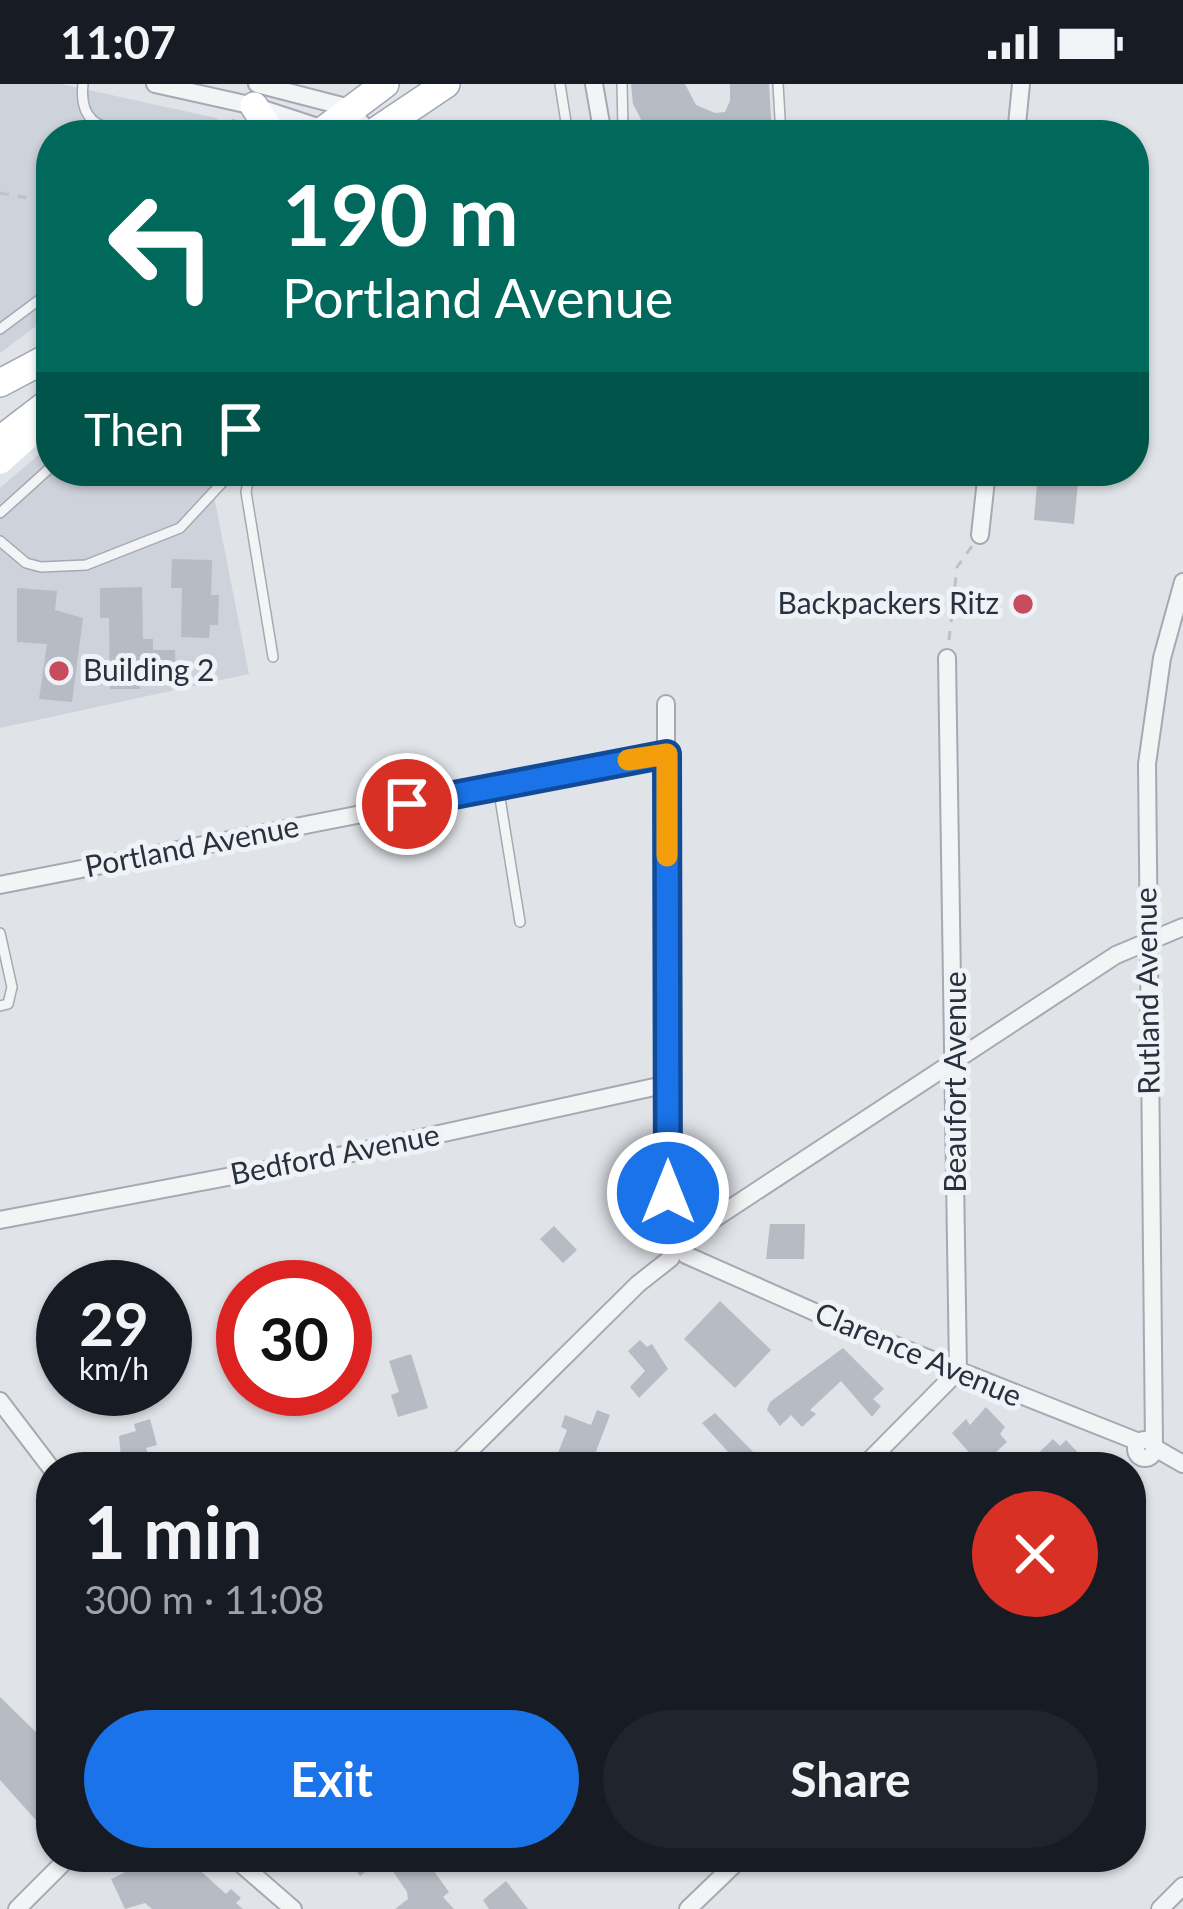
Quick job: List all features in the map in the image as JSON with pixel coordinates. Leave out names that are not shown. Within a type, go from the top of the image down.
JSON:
[{"type":"main road","points":[[338,120],[386,84]]},
{"type":"main road","points":[[392,120],[446,84]]},
{"type":"main road","points":[[0,383],[36,365]]},
{"type":"main road","points":[[0,400],[36,368]]},
{"type":"main road","points":[[0,440],[36,412]]},
{"type":"main road","points":[[0,462],[36,430]]},
{"type":"street","points":[[155,84],[350,108],[359,120]]},
{"type":"street","points":[[594,84],[600,120]]},
{"type":"street","points":[[1017,120],[1021,84]]},
{"type":"street","points":[[255,95],[300,120]]},
{"type":"street","points":[[980,535],[985,486]]},
{"type":"street","name":"Rutland Avenue","points":[[1142,1452],[1151,1405],[1148,740],[1162,658],[1183,582]]},
{"type":"street","name":"Beaufort Avenue","points":[[947,658],[958,1371]]},
{"type":"street","points":[[667,704],[668,1193],[677,1248]]},
{"type":"street","name":"Portland Avenue","points":[[0,885],[667,754]]},
{"type":"street","points":[[468,1452],[677,1248],[1104,962],[1183,927]]},
{"type":"street","name":"Bedford Avenue","points":[[0,1220],[387,1146],[668,1084]]},
{"type":"street","name":"Clarence Avenue","points":[[677,1248],[1115,1436],[1140,1452]]},
{"type":"street","points":[[878,1452],[958,1371]]},
{"type":"street","points":[[0,1401],[39,1452]]},
{"type":"street","name":"Clarence Avenue","points":[[1146,1454],[1182,1464]]},
{"type":"street","points":[[17,1909],[54,1872]]},
{"type":"street","points":[[250,1872],[293,1909]]},
{"type":"street","points":[[688,1909],[726,1872]]},
{"type":"street","points":[[1160,1909],[1183,1886]]},
{"type":"lane","points":[[83,84],[84,112],[89,120]]},
{"type":"lane","points":[[560,84],[566,120]]},
{"type":"lane","points":[[622,84],[623,120]]},
{"type":"lane","points":[[778,84],[780,120]]},
{"type":"lane","points":[[0,329],[36,302]]},
{"type":"lane","points":[[0,513],[36,481]]},
{"type":"lane","points":[[0,542],[41,567],[86,565],[180,528],[218,486]]},
{"type":"lane","points":[[247,486],[274,657]]},
{"type":"lane","points":[[498,786],[520,922]]},
{"type":"lane","points":[[0,933],[12,987],[8,1004],[0,1006]]},
{"type":"path","points":[[0,193],[33,200]]},
{"type":"path","points":[[947,658],[957,567],[980,535]]},
{"type":"shaded area","points":[[0,84],[61,84],[218,120],[36,120],[36,326],[0,353]]},
{"type":"shaded area","points":[[36,457],[36,486],[212,486],[249,674],[0,728],[0,488]]},
{"type":"building","points":[[631,84],[685,84],[696,105],[725,112],[730,84],[769,84],[771,120],[641,120]]},
{"type":"building","points":[[1037,486],[1078,486],[1074,524],[1034,520]]},
{"type":"building","points":[[172,559],[212,560],[211,595],[219,595],[218,625],[210,625],[209,638],[181,637],[182,588],[171,588]]},
{"type":"building","points":[[142,587],[143,639],[153,639],[153,650],[175,650],[176,678],[140,679],[140,689],[110,689],[109,618],[100,618],[100,588]]},
{"type":"building","name":"Building 2","points":[[17,588],[57,591],[55,610],[83,618],[72,702],[39,699],[47,644],[17,642]]},
{"type":"building","points":[[770,1224],[805,1224],[804,1259],[766,1259]]},
{"type":"building","points":[[554,1226],[577,1250],[563,1263],[540,1239]]},
{"type":"building","points":[[720,1301],[771,1350],[735,1388],[684,1339]]},
{"type":"building","points":[[640,1340],[647,1347],[652,1344],[668,1369],[639,1398],[630,1387],[645,1371],[628,1351]]},
{"type":"building","points":[[843,1348],[884,1389],[873,1399],[881,1406],[872,1417],[841,1381],[810,1410],[816,1414],[802,1427],[791,1415],[780,1426],[767,1410],[770,1402]]},
{"type":"building","points":[[411,1354],[428,1408],[398,1417],[391,1395],[399,1392],[389,1361]]},
{"type":"building","points":[[986,1407],[1005,1427],[1000,1434],[1007,1442],[996,1452],[969,1452],[952,1433],[966,1419],[970,1425]]},
{"type":"building","points":[[597,1410],[610,1415],[596,1452],[558,1452],[567,1430],[561,1427],[565,1415],[591,1425]]},
{"type":"building","points":[[715,1413],[753,1452],[728,1452],[702,1423]]},
{"type":"building","points":[[150,1419],[157,1445],[146,1448],[147,1452],[121,1452],[119,1436],[136,1431],[134,1424]]},
{"type":"building","points":[[1053,1439],[1060,1446],[1066,1440],[1077,1452],[1040,1452]]},
{"type":"building","points":[[0,1697],[36,1732],[36,1820],[0,1780]]},
{"type":"building","points":[[202,1872],[226,1894],[231,1889],[241,1898],[236,1903],[243,1909],[152,1909],[145,1903],[125,1909],[111,1879],[124,1873]]},
{"type":"building","points":[[393,1872],[435,1872],[449,1892],[443,1897],[454,1909],[395,1909],[408,1899]]},
{"type":"building","points":[[506,1881],[528,1909],[489,1909],[483,1900]]},
{"type":"slow traffic","points":[[628,760],[667,754],[667,856]]},
{"type":"place","name":"Backpackers Ritz","points":[[1023,604]]},
{"type":"place","name":"Building 2","points":[[59,671]]},
{"type":"route","points":[[407,804],[667,754],[668,1193]]}]
